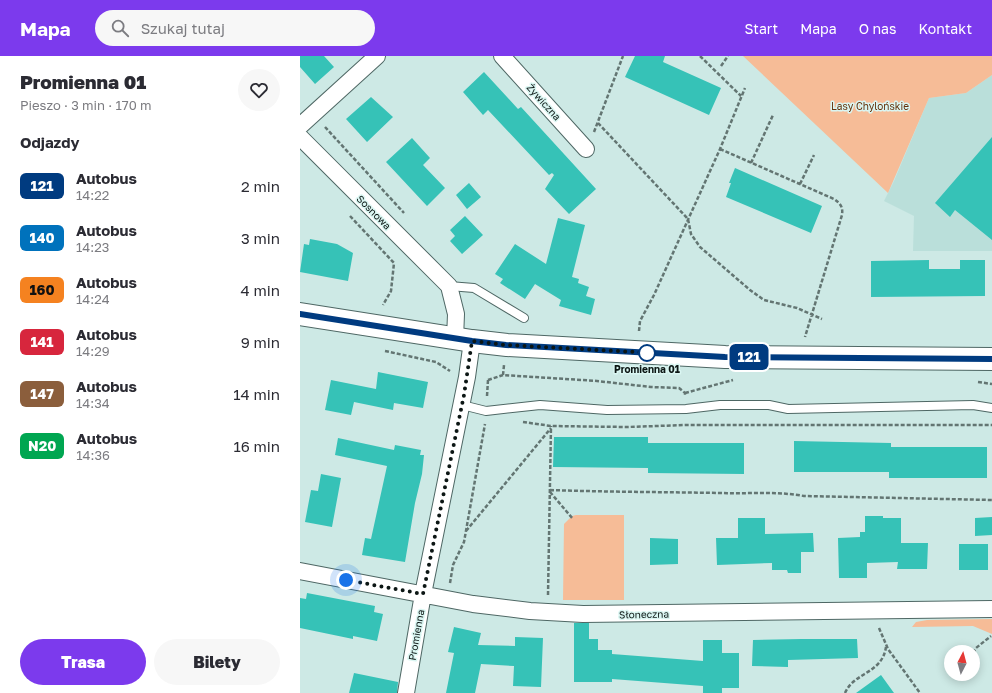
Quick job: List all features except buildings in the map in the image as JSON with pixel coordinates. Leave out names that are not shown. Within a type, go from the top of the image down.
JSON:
[{"type":"main road","points":[[300,314],[464,340],[506,345],[725,357],[992,359]]},
{"type":"street","points":[[300,126],[377,56]]},
{"type":"street","name":"Żywiczna","points":[[502,56],[586,149]]},
{"type":"street","name":"Sosnowa","points":[[300,137],[449,286]]},
{"type":"street","points":[[449,286],[464,340]]},
{"type":"street","name":"Promienna","points":[[406,693],[423,594],[467,377],[464,340]]},
{"type":"street","name":"Słoneczna","points":[[300,571],[473,604],[547,612],[608,614],[992,610]]},
{"type":"lane","points":[[449,286],[474,288],[524,318]]},
{"type":"lane","points":[[462,405],[486,411],[540,405],[607,410],[686,409],[720,404],[769,405],[788,409],[973,406],[992,408]]},
{"type":"path","points":[[586,149],[598,124],[623,56]]},
{"type":"path","points":[[700,56],[742,96]]},
{"type":"path","points":[[721,66],[728,56]]},
{"type":"path","points":[[639,331],[640,321],[654,295],[720,149],[745,88]]},
{"type":"path","points":[[313,115],[406,215]]},
{"type":"path","points":[[751,163],[773,115]]},
{"type":"path","points":[[598,124],[688,220],[690,234],[700,247],[750,290],[764,300],[797,308],[822,319]]},
{"type":"path","points":[[720,149],[834,199],[841,204],[842,215],[805,337]]},
{"type":"path","points":[[800,184],[814,155]]},
{"type":"path","points":[[349,214],[394,263],[391,291],[383,306]]},
{"type":"path","points":[[446,369],[467,377],[488,380],[503,375],[597,381],[680,388],[685,393]]},
{"type":"path","points":[[448,599],[453,565],[464,542],[486,418]]},
{"type":"path","points":[[466,531],[551,428],[551,426],[992,425]]},
{"type":"path","points":[[547,612],[551,428]]},
{"type":"path","points":[[550,491],[748,494],[765,492],[804,496],[992,500]]},
{"type":"path","points":[[550,491],[573,519]]},
{"type":"path","points":[[880,630],[887,647],[920,693]]},
{"type":"path","points":[[980,645],[991,636]]},
{"type":"path","points":[[845,693],[848,686],[879,664],[887,647]]},
{"type":"shaded area","points":[[992,75],[992,251],[913,251],[914,216],[884,201],[929,98],[966,93]]},
{"type":"green space","name":"Lasy Chylońskie","points":[[743,56],[992,56],[992,75],[966,93],[929,98],[888,193]]},
{"type":"green space","points":[[624,515],[624,600],[563,600],[564,524],[572,516]]},
{"type":"green space","points":[[992,619],[992,634],[973,626],[912,627],[916,622],[927,620]]},
{"type":"bus line","name":"121","points":[[300,314],[472,341],[506,345],[611,352],[725,357],[992,359]]},
{"type":"place","name":"Promienna 01","points":[[647,353]]},
{"type":"route","points":[[346,580],[423,594],[464,395],[472,341],[506,345],[611,352],[654,353],[647,353]]}]
